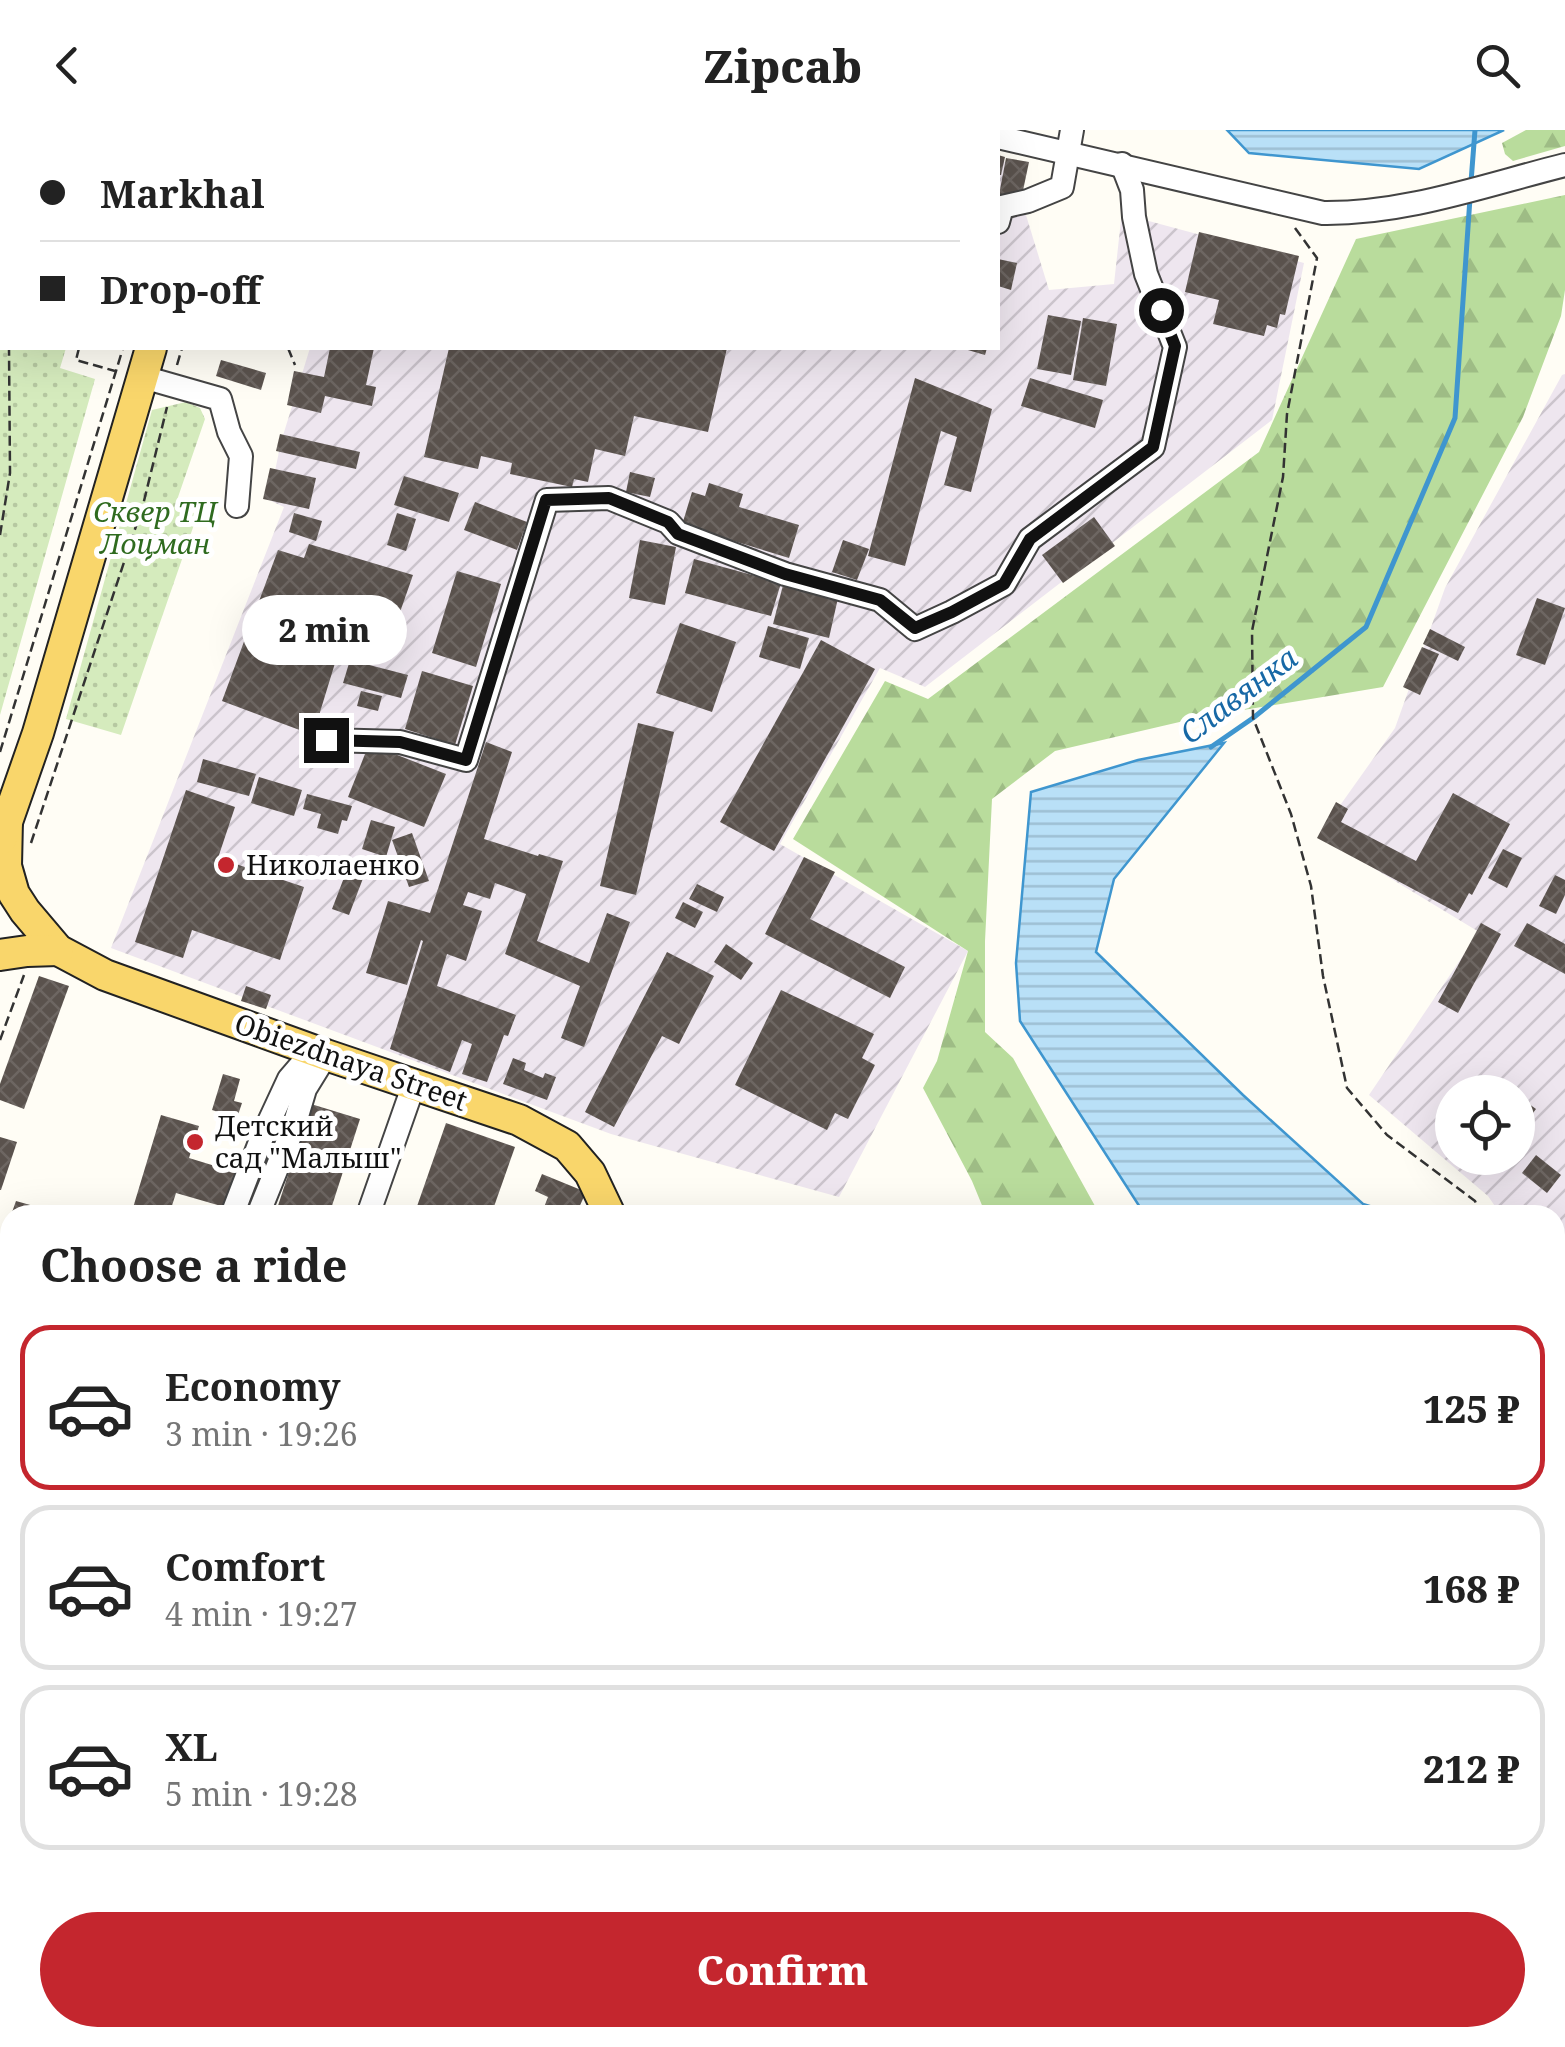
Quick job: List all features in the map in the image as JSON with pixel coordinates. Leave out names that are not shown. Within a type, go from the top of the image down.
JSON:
[{"type":"main road","name":"Obiezdnaya Street","points":[[151,350],[38,733],[2,829],[14,894],[58,950],[105,975],[519,1120],[567,1146],[590,1173],[605,1205]]},
{"type":"main road","points":[[13,962],[27,950],[58,950]]},
{"type":"street","points":[[1000,137],[1070,141],[1122,164],[1323,213],[1376,211],[1417,204],[1565,165]]},
{"type":"street","points":[[1000,214],[1002,207],[1062,188],[1070,141]]},
{"type":"street","points":[[326,740],[400,742],[466,760],[546,500],[609,498],[668,522],[678,534],[785,574],[880,600],[915,628],[1004,584],[1030,539],[1153,447],[1175,346],[1146,274],[1132,190],[1122,164]]},
{"type":"street","points":[[144,378],[220,399],[241,456],[237,506]]},
{"type":"street","points":[[236,1205],[288,1080],[320,1052]]},
{"type":"street","points":[[262,1205],[320,1052]]},
{"type":"street","points":[[372,1205],[414,1084]]},
{"type":"path","points":[[1276,202],[1317,258],[1287,414],[1283,478],[1252,631],[1253,718],[1291,814],[1312,886],[1322,976],[1348,1088],[1387,1135],[1477,1205]]},
{"type":"path","points":[[0,535],[10,474],[9,350]]},
{"type":"path","points":[[78,350],[76,360],[144,378]]},
{"type":"path","points":[[32,841],[144,505],[144,378],[124,350]]},
{"type":"path","points":[[0,752],[144,378],[179,350]]},
{"type":"path","points":[[289,350],[295,365]]},
{"type":"path","points":[[0,1040],[13,962]]},
{"type":"shaded area","points":[[1000,160],[1010,163],[1049,290],[1114,284],[1121,220],[1134,217],[1304,263],[1272,420],[925,687],[880,668],[780,844],[968,951],[839,1197],[611,1134],[111,948],[284,507],[269,500],[281,442],[309,350],[1000,350]]},
{"type":"shaded area","points":[[1565,374],[1565,1205],[1494,1205],[1463,1175],[1535,1175],[1535,1075],[1435,1075],[1435,1151],[1369,1095],[1479,932],[1319,835],[1395,728],[1445,588]]},
{"type":"green space","points":[[1526,130],[1565,130],[1565,146],[1513,161],[1505,154],[1502,143]]},
{"type":"green space","points":[[1565,195],[1565,290],[1561,316],[1523,417],[1383,687],[1201,717],[1055,751],[992,799],[985,1032],[1013,1058],[1094,1205],[982,1205],[923,1088],[937,1061],[968,951],[793,839],[885,681],[928,699],[1259,452],[1356,239]]},
{"type":"green space","points":[[0,350],[65,350],[60,368],[95,379],[0,715]]},
{"type":"green space","name":"Сквер ТЦ Лоцман","points":[[186,402],[200,408],[205,419],[177,500],[197,516],[121,735],[66,719],[152,410]]},
{"type":"water","points":[[1227,130],[1504,130],[1419,169],[1249,153]]},
{"type":"water","points":[[1224,743],[1114,879],[1096,952],[1243,1095],[1366,1205],[1139,1205],[1020,1021],[1016,963],[1031,792],[1138,760]]},
{"type":"building","points":[[1006,158],[1029,162],[1021,200],[1000,195]]},
{"type":"building","points":[[1199,232],[1299,256],[1285,315],[1280,314],[1277,328],[1267,325],[1264,336],[1213,324],[1219,300],[1185,292]]},
{"type":"building","points":[[1000,259],[1017,263],[1011,290],[1000,287]]},
{"type":"building","points":[[1048,315],[1081,321],[1071,375],[1037,369]]},
{"type":"building","points":[[1083,318],[1117,324],[1106,386],[1073,380]]},
{"type":"building","points":[[330,350],[374,350],[366,385],[376,387],[372,406],[325,396],[321,413],[287,405],[294,371],[324,377]]},
{"type":"building","points":[[449,350],[727,350],[708,432],[634,416],[625,456],[595,449],[588,482],[574,479],[572,487],[510,474],[512,463],[481,456],[478,469],[424,457]]},
{"type":"building","points":[[221,360],[266,373],[261,390],[216,376]]},
{"type":"building","points":[[915,378],[992,409],[971,492],[944,485],[957,437],[941,431],[905,566],[868,556]]},
{"type":"building","points":[[1030,378],[1103,400],[1095,428],[1021,406]]},
{"type":"building","points":[[280,434],[360,452],[356,469],[276,451]]},
{"type":"building","points":[[270,468],[316,478],[309,509],[263,499]]},
{"type":"building","points":[[630,472],[655,478],[650,497],[626,492]]},
{"type":"building","points":[[404,476],[459,493],[449,522],[394,505]]},
{"type":"building","points":[[709,483],[743,494],[739,507],[799,525],[789,558],[682,525],[692,492],[705,496]]},
{"type":"building","points":[[475,502],[527,522],[517,550],[464,530]]},
{"type":"building","points":[[294,513],[322,521],[316,541],[289,532]]},
{"type":"building","points":[[397,513],[416,519],[406,551],[387,545]]},
{"type":"building","points":[[1094,517],[1115,546],[1063,583],[1042,555]]},
{"type":"building","points":[[640,540],[676,547],[665,605],[629,598]]},
{"type":"building","points":[[843,540],[869,549],[857,580],[832,572]]},
{"type":"building","points":[[309,544],[413,575],[399,615],[354,601],[313,735],[222,701],[278,550],[304,558]]},
{"type":"building","points":[[694,559],[781,583],[771,616],[685,593]]},
{"type":"building","points":[[457,571],[501,584],[476,667],[432,653]]},
{"type":"building","points":[[783,585],[838,598],[829,638],[773,624]]},
{"type":"building","points":[[1537,598],[1565,608],[1545,665],[1516,655]]},
{"type":"building","points":[[680,623],[736,642],[712,712],[656,693]]},
{"type":"building","points":[[352,624],[363,628],[353,658],[342,654]]},
{"type":"building","points":[[768,626],[809,638],[800,669],[759,657]]},
{"type":"building","points":[[1430,629],[1465,647],[1458,661],[1423,644]]},
{"type":"building","points":[[821,640],[875,669],[774,851],[720,822]]},
{"type":"building","points":[[1422,647],[1439,654],[1420,695],[1403,687]]},
{"type":"building","points":[[350,660],[408,675],[401,698],[343,683]]},
{"type":"building","points":[[422,671],[473,686],[455,745],[405,729]]},
{"type":"building","points":[[361,691],[382,696],[378,711],[357,706]]},
{"type":"building","points":[[638,723],[674,732],[636,895],[600,886]]},
{"type":"building","points":[[486,742],[512,752],[484,839],[563,861],[537,941],[589,963],[607,913],[630,922],[584,1047],[561,1038],[580,986],[505,954],[526,894],[495,883],[490,899],[468,892],[463,905],[482,911],[466,961],[447,954],[437,986],[516,1015],[508,1036],[504,1035],[487,1082],[462,1074],[472,1044],[462,1040],[450,1072],[390,1049],[423,941],[407,985],[366,973],[388,901],[430,913]]},
{"type":"building","points":[[369,744],[446,774],[424,827],[348,797]]},
{"type":"building","points":[[203,759],[256,774],[249,796],[197,782]]},
{"type":"building","points":[[259,777],[302,790],[294,816],[251,803]]},
{"type":"building","points":[[186,790],[235,807],[218,858],[304,887],[280,960],[192,930],[183,958],[135,942]]},
{"type":"building","points":[[1453,793],[1510,824],[1472,895],[1469,893],[1458,913],[1317,838],[1336,802],[1348,809],[1341,822],[1416,861]]},
{"type":"building","points":[[307,794],[352,806],[338,834],[317,828],[321,814],[303,809]]},
{"type":"building","points":[[371,820],[395,827],[386,857],[362,849]]},
{"type":"building","points":[[412,833],[429,881],[409,887],[392,840]]},
{"type":"building","points":[[1503,849],[1522,858],[1507,888],[1488,878]]},
{"type":"building","points":[[804,857],[835,872],[810,919],[905,967],[890,998],[765,934]]},
{"type":"building","points":[[350,862],[367,868],[349,915],[332,909]]},
{"type":"building","points":[[1555,875],[1565,880],[1565,895],[1556,914],[1539,906]]},
{"type":"building","points":[[697,884],[724,897],[717,912],[689,899]]},
{"type":"building","points":[[683,902],[703,912],[695,928],[675,918]]},
{"type":"building","points":[[1481,923],[1501,934],[1458,1013],[1438,1002]]},
{"type":"building","points":[[1527,923],[1565,944],[1565,974],[1514,946]]},
{"type":"building","points":[[726,944],[753,963],[741,980],[714,962]]},
{"type":"building","points":[[667,952],[714,976],[679,1044],[662,1036],[614,1127],[585,1112]]},
{"type":"building","points":[[39,976],[69,986],[24,1109],[0,1100],[0,1084]]},
{"type":"building","points":[[246,986],[271,995],[266,1009],[241,1001]]},
{"type":"building","points":[[781,990],[874,1034],[862,1058],[875,1065],[848,1119],[835,1113],[827,1130],[735,1085]]},
{"type":"building","points":[[513,1058],[526,1063],[524,1070],[543,1078],[545,1073],[556,1077],[547,1100],[503,1084]]},
{"type":"building","points":[[223,1074],[240,1079],[234,1101],[242,1103],[237,1118],[212,1110]]},
{"type":"building","points":[[311,1104],[360,1119],[332,1205],[278,1205]]},
{"type":"building","points":[[161,1115],[199,1126],[189,1158],[238,1173],[229,1205],[176,1193],[172,1205],[134,1205]]},
{"type":"building","points":[[274,1121],[289,1127],[272,1174],[256,1168]]},
{"type":"building","points":[[446,1123],[515,1147],[495,1205],[417,1205]]},
{"type":"building","points":[[0,1137],[17,1142],[1,1190],[0,1190]]},
{"type":"building","points":[[1535,1156],[1561,1175],[1547,1193],[1524,1175],[1535,1175]]},
{"type":"building","points":[[542,1174],[586,1192],[580,1205],[545,1205],[548,1197],[535,1191]]},
{"type":"waterway","name":"Славянка","points":[[1471,182],[1475,130]]},
{"type":"waterway","name":"Славянка","points":[[1211,747],[1366,627],[1455,418],[1470,198]]},
{"type":"place","name":"Николаенко","points":[[226,865]]},
{"type":"place","name":"Детский сад \"Малыш\"","points":[[195,1142]]},
{"type":"route","points":[[326,740],[400,742],[466,760],[546,500],[609,498],[668,522],[678,534],[785,574],[880,600],[915,628],[952,612],[1004,584],[1030,539],[1153,447],[1175,346],[1161,310]]}]
